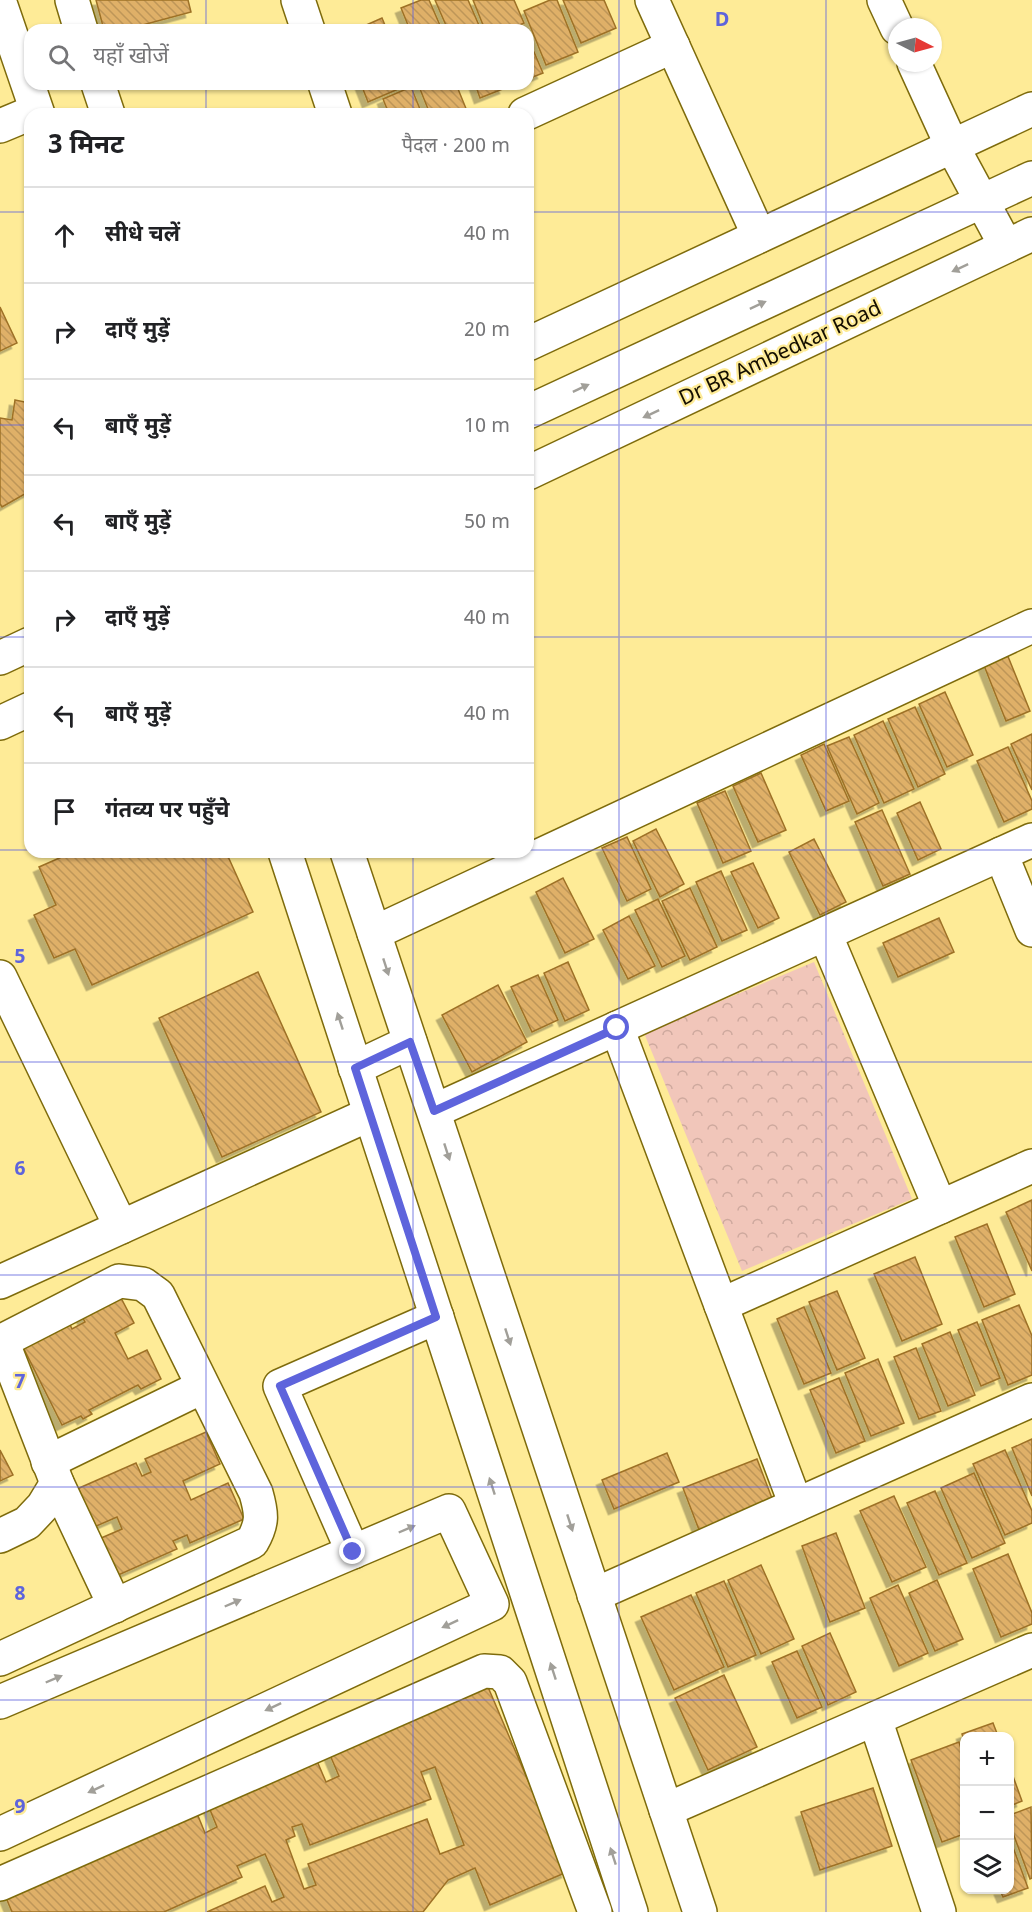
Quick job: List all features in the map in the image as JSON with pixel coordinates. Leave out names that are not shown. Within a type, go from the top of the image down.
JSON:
[{"type":"street","points":[[72,0],[79,24]]},
{"type":"street","points":[[652,0],[759,236]]},
{"type":"street","points":[[884,0],[892,18]]},
{"type":"street","points":[[0,3],[24,74]]},
{"type":"street","points":[[534,110],[673,46]]},
{"type":"street","points":[[918,72],[952,146],[983,201],[1019,240]]},
{"type":"street","points":[[30,90],[36,108]]},
{"type":"street","points":[[100,90],[106,108]]},
{"type":"street","points":[[327,90],[333,108]]},
{"type":"street","points":[[534,341],[1032,109]]},
{"type":"street","points":[[0,126],[24,117]]},
{"type":"street","points":[[534,409],[1032,178]]},
{"type":"street","name":"Dr BR Ambedkar Road","points":[[534,470],[1019,240]]},
{"type":"street","points":[[374,933],[1032,626]]},
{"type":"street","points":[[0,658],[24,647]]},
{"type":"street","points":[[0,723],[24,712]]},
{"type":"street","points":[[434,1111],[1032,840]]},
{"type":"street","points":[[1001,854],[1032,930]]},
{"type":"street","points":[[287,858],[632,1912]]},
{"type":"street","points":[[349,858],[700,1912]]},
{"type":"street","points":[[825,934],[940,1208]]},
{"type":"street","points":[[0,977],[121,1227]]},
{"type":"street","points":[[617,1028],[796,1505]]},
{"type":"street","points":[[355,1068],[410,1042]]},
{"type":"street","points":[[0,1282],[370,1114]]},
{"type":"street","points":[[721,1305],[1032,1166]]},
{"type":"street","points":[[0,1659],[115,1606],[252,1542],[260,1529],[261,1511],[256,1493],[202,1388],[158,1295],[143,1284],[119,1281],[1,1342],[52,1472],[115,1606]]},
{"type":"street","points":[[353,1552],[280,1386],[436,1317]]},
{"type":"street","points":[[0,1536],[27,1523],[43,1506],[52,1472],[202,1388]]},
{"type":"street","points":[[594,1595],[1032,1400]]},
{"type":"street","points":[[0,1702],[449,1511],[492,1604],[0,1834]]},
{"type":"street","points":[[666,1810],[1032,1650]]},
{"type":"street","points":[[0,1884],[484,1671],[500,1672],[510,1682],[595,1912]]},
{"type":"street","points":[[875,1719],[939,1912]]},
{"type":"green space","points":[[814,962],[912,1199],[742,1271],[644,1033]]},
{"type":"building","points":[[96,0],[188,0],[191,12],[146,24],[102,24]]},
{"type":"building","points":[[421,0],[429,0],[439,24],[408,24],[401,8]]},
{"type":"building","points":[[435,0],[468,0],[478,24],[445,24]]},
{"type":"building","points":[[473,0],[514,0],[524,23],[522,24],[483,24]]},
{"type":"building","points":[[550,0],[557,0],[578,52],[546,65],[534,36],[534,24],[529,24],[524,11]]},
{"type":"building","points":[[563,0],[604,0],[616,28],[581,43]]},
{"type":"building","points":[[382,18],[384,24],[368,24]]},
{"type":"building","points":[[534,52],[543,73],[534,77]]},
{"type":"building","points":[[363,90],[396,90],[368,102]]},
{"type":"building","points":[[404,90],[412,90],[420,108],[387,108],[383,99]]},
{"type":"building","points":[[420,90],[458,90],[466,108],[428,108]]},
{"type":"building","points":[[477,90],[500,90],[480,98]]},
{"type":"building","points":[[0,307],[17,343],[0,351]]},
{"type":"building","points":[[15,400],[24,402],[24,494],[2,507],[0,504],[0,418],[12,420]]},
{"type":"building","points":[[1007,654],[1030,711],[1006,721],[983,663]]},
{"type":"building","points":[[945,692],[973,755],[947,767],[919,704]]},
{"type":"building","points":[[915,707],[945,774],[918,787],[888,719]]},
{"type":"building","points":[[883,721],[914,789],[884,803],[854,735]]},
{"type":"building","points":[[1032,734],[1032,790],[1011,744]]},
{"type":"building","points":[[849,737],[879,803],[857,814],[827,746]]},
{"type":"building","points":[[824,744],[849,801],[826,811],[801,755]]},
{"type":"building","points":[[1008,747],[1032,801],[1032,809],[1004,822],[977,761]]},
{"type":"building","points":[[761,773],[786,830],[758,842],[733,786]]},
{"type":"building","points":[[725,791],[751,851],[723,863],[697,803]]},
{"type":"building","points":[[920,802],[941,849],[918,860],[897,813]]},
{"type":"building","points":[[882,810],[910,874],[883,886],[855,822]]},
{"type":"building","points":[[656,829],[684,884],[660,897],[633,841]]},
{"type":"building","points":[[627,837],[651,889],[627,901],[602,848]]},
{"type":"building","points":[[814,839],[846,902],[820,915],[789,852]]},
{"type":"building","points":[[59,858],[229,858],[253,912],[92,985],[75,949],[54,958],[34,915],[56,905],[39,867]]},
{"type":"building","points":[[753,863],[779,918],[758,928],[731,872]]},
{"type":"building","points":[[721,871],[747,930],[722,941],[696,882]]},
{"type":"building","points":[[563,878],[594,939],[565,953],[536,892]]},
{"type":"building","points":[[690,888],[717,947],[690,960],[662,901]]},
{"type":"building","points":[[658,899],[685,956],[662,967],[635,910]]},
{"type":"building","points":[[629,916],[655,966],[628,979],[603,930]]},
{"type":"building","points":[[939,918],[954,952],[898,977],[883,943]]},
{"type":"building","points":[[568,962],[589,1010],[565,1021],[544,973]]},
{"type":"building","points":[[258,972],[321,1112],[222,1157],[159,1018]]},
{"type":"building","points":[[538,975],[558,1020],[532,1032],[511,987]]},
{"type":"building","points":[[498,985],[527,1042],[472,1072],[442,1015]]},
{"type":"building","points":[[1032,1200],[1032,1271],[1006,1212]]},
{"type":"building","points":[[987,1224],[1015,1294],[984,1307],[955,1237]]},
{"type":"building","points":[[915,1257],[942,1324],[902,1341],[874,1274]]},
{"type":"building","points":[[837,1291],[865,1358],[837,1370],[809,1302]]},
{"type":"building","points":[[119,1294],[134,1323],[115,1333],[128,1359],[147,1350],[161,1379],[141,1389],[138,1385],[89,1410],[92,1414],[83,1419],[81,1416],[62,1425],[21,1343],[68,1320],[72,1329],[85,1322],[80,1313]]},
{"type":"building","points":[[1019,1305],[1032,1336],[1032,1375],[1008,1385],[982,1320]]},
{"type":"building","points":[[804,1307],[831,1373],[804,1384],[777,1319]]},
{"type":"building","points":[[977,1322],[1000,1378],[981,1386],[958,1330]]},
{"type":"building","points":[[950,1332],[975,1395],[948,1406],[922,1344]]},
{"type":"building","points":[[916,1348],[941,1411],[919,1419],[894,1357]]},
{"type":"building","points":[[878,1359],[904,1423],[871,1436],[845,1373]]},
{"type":"building","points":[[839,1378],[865,1441],[836,1453],[810,1390]]},
{"type":"building","points":[[206,1432],[220,1464],[183,1481],[191,1500],[228,1483],[244,1519],[190,1543],[187,1535],[173,1541],[177,1549],[116,1576],[99,1539],[122,1529],[117,1517],[94,1527],[77,1489],[136,1463],[142,1476],[151,1472],[145,1459]]},
{"type":"building","points":[[1032,1439],[1032,1496],[1012,1448]]},
{"type":"building","points":[[0,1450],[13,1475],[0,1481]]},
{"type":"building","points":[[1005,1450],[1032,1511],[1032,1523],[1005,1535],[973,1464]]},
{"type":"building","points":[[667,1453],[679,1482],[614,1509],[602,1480]]},
{"type":"building","points":[[757,1459],[775,1506],[701,1535],[683,1488]]},
{"type":"building","points":[[974,1473],[1005,1543],[972,1558],[941,1488]]},
{"type":"building","points":[[935,1491],[967,1563],[939,1575],[907,1503]]},
{"type":"building","points":[[894,1496],[926,1567],[892,1582],[860,1511]]},
{"type":"building","points":[[836,1533],[865,1608],[830,1622],[802,1546]]},
{"type":"building","points":[[1008,1554],[1032,1613],[1032,1624],[1001,1637],[973,1569]]},
{"type":"building","points":[[761,1565],[794,1639],[761,1654],[728,1580]]},
{"type":"building","points":[[937,1580],[963,1639],[935,1651],[909,1593]]},
{"type":"building","points":[[724,1581],[756,1655],[728,1667],[696,1593]]},
{"type":"building","points":[[898,1585],[928,1653],[899,1666],[870,1598]]},
{"type":"building","points":[[691,1595],[724,1667],[674,1690],[641,1617]]},
{"type":"building","points":[[830,1633],[856,1692],[828,1705],[802,1646]]},
{"type":"building","points":[[797,1651],[822,1707],[797,1718],[772,1662]]},
{"type":"building","points":[[724,1675],[757,1747],[708,1770],[675,1698]]},
{"type":"building","points":[[485,1680],[567,1872],[490,1905],[475,1868],[448,1880],[423,1912],[207,1912],[265,1886],[272,1902],[284,1897],[265,1854],[237,1866],[242,1877],[164,1912],[12,1912],[2,1888],[194,1806],[205,1833],[217,1827],[206,1800],[314,1754],[326,1782],[339,1776],[327,1748]],"holes":[[[435,1767],[464,1845],[440,1854],[427,1819],[308,1864],[316,1885],[304,1889],[286,1840],[295,1836],[292,1827],[302,1824],[310,1845],[431,1799],[421,1772]]]},
{"type":"building","points":[[993,1723],[996,1732],[968,1732]]},
{"type":"building","points":[[959,1742],[960,1835],[942,1842],[911,1760]]},
{"type":"building","points":[[1014,1779],[1022,1801],[1014,1804]]},
{"type":"building","points":[[873,1788],[892,1846],[820,1870],[801,1812]]},
{"type":"building","points":[[1031,1807],[1032,1878],[1030,1879],[1014,1836],[1014,1813]]},
{"type":"building","points":[[1014,1850],[1028,1888],[1014,1893]]},
{"type":"route","points":[[353,1552],[280,1386],[436,1317],[355,1068],[410,1042],[434,1111],[617,1028]]}]
